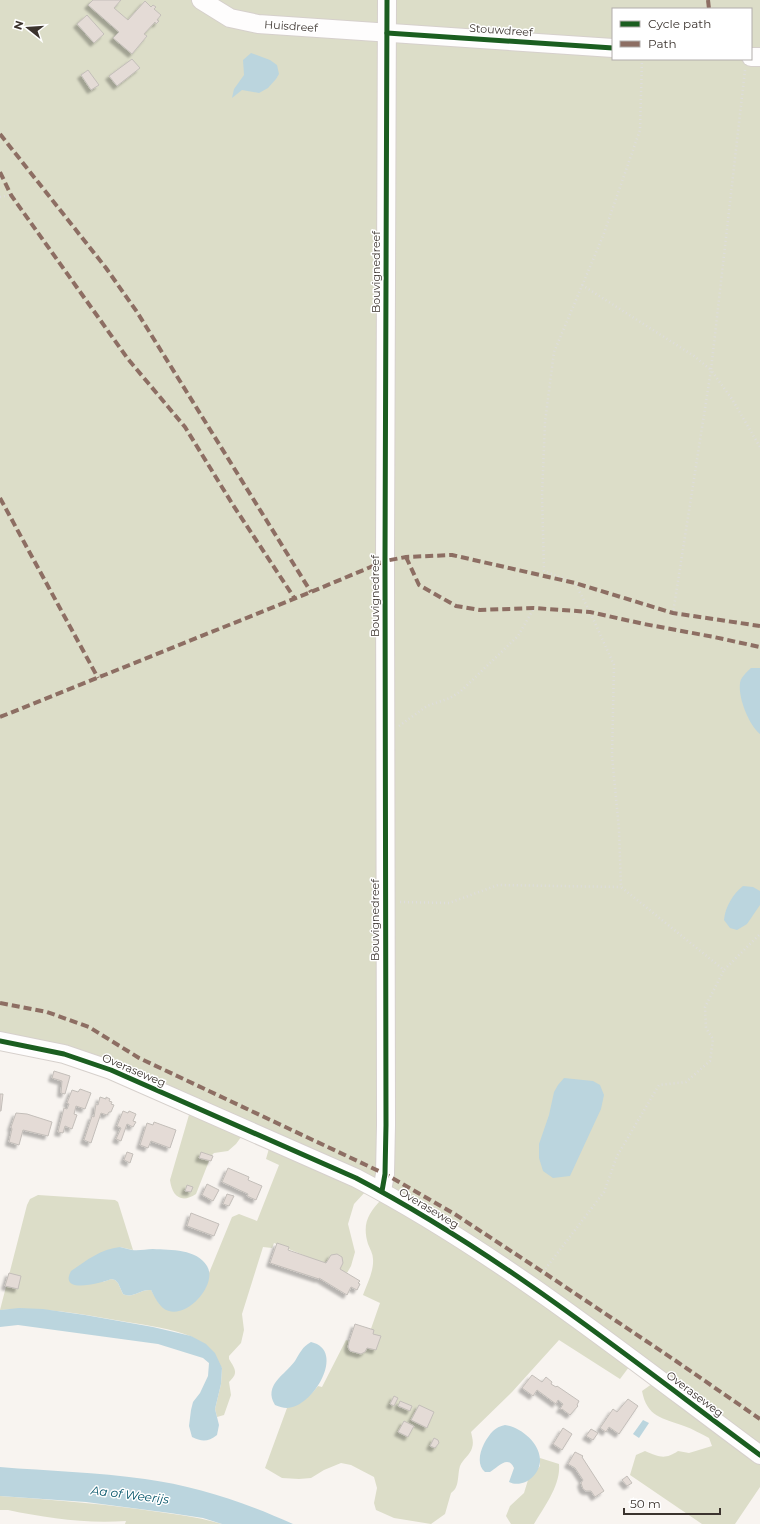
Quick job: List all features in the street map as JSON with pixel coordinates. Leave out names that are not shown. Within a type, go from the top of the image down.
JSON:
[{"type":"street","name":"Huisdreef","points":[[201,0],[230,18],[258,24],[387,33]]},
{"type":"street","name":"Bouvignedreef","points":[[382,1191],[385,1174],[386,1125],[385,734],[387,0]]},
{"type":"street","name":"Stouwdreef","points":[[387,33],[612,48]]},
{"type":"street","points":[[748,62],[760,57]]},
{"type":"street","name":"Overaseweg","points":[[0,1041],[64,1054],[111,1070],[356,1178],[382,1191],[534,1287],[760,1455]]},
{"type":"path","points":[[621,887],[619,829],[612,756],[614,665],[575,583],[544,571],[542,496],[544,436],[554,352],[603,236],[640,130],[642,60]]},
{"type":"path","points":[[673,613],[711,370],[748,62]]},
{"type":"path","points":[[0,197],[11,195]]},
{"type":"path","points":[[582,285],[694,356],[711,370],[732,400],[760,447]]},
{"type":"path","points":[[385,734],[404,723],[427,706],[450,698],[460,692],[518,636],[534,608]]},
{"type":"path","points":[[385,901],[449,903],[498,885],[621,887],[724,970]]},
{"type":"path","points":[[543,1272],[604,1192],[617,1156],[659,1085],[686,1082],[710,1061],[713,1039],[706,1028],[705,1007],[724,970],[760,934]]},
{"type":"green space","points":[[0,0],[760,0],[760,1487],[735,1524],[702,1524],[630,1475],[636,1455],[645,1451],[662,1457],[669,1456],[678,1451],[689,1453],[712,1446],[709,1438],[691,1429],[662,1418],[652,1411],[644,1400],[642,1391],[656,1381],[632,1363],[620,1379],[559,1340],[512,1392],[471,1432],[473,1442],[472,1448],[460,1466],[456,1488],[451,1493],[445,1514],[431,1524],[394,1518],[376,1510],[374,1503],[377,1488],[374,1477],[351,1465],[341,1463],[324,1470],[311,1478],[299,1479],[282,1478],[265,1468],[287,1408],[304,1399],[318,1386],[322,1387],[346,1340],[365,1346],[380,1303],[363,1295],[373,1264],[372,1255],[366,1237],[366,1225],[373,1209],[382,1199],[366,1191],[354,1204],[348,1224],[355,1252],[351,1266],[347,1273],[274,1243],[272,1248],[263,1247],[242,1314],[244,1330],[241,1343],[229,1356],[235,1373],[229,1382],[231,1395],[224,1415],[217,1417],[215,1409],[221,1384],[222,1368],[202,1345],[190,1336],[151,1326],[64,1312],[32,1309],[0,1310],[27,1205],[30,1199],[38,1195],[115,1200],[118,1202],[133,1250],[120,1247],[103,1282],[111,1279],[115,1280],[123,1294],[127,1295],[133,1295],[151,1290],[159,1303],[205,1288],[209,1273],[232,1217],[239,1214],[257,1221],[279,1165],[266,1159],[270,1145],[244,1133],[236,1144],[228,1151],[214,1153],[211,1156],[196,1194],[186,1198],[178,1197],[171,1186],[170,1180],[191,1108],[103,1063],[0,1042]]},
{"type":"green space","points":[[540,1458],[559,1464],[559,1472],[555,1488],[534,1524],[511,1524],[506,1516],[510,1506],[524,1493],[528,1480],[540,1466]]},
{"type":"green space","points":[[0,1496],[69,1501],[138,1509],[191,1517],[222,1524],[125,1524],[126,1521],[96,1522],[51,1518],[8,1510],[0,1510]]},
{"type":"water","points":[[251,53],[270,60],[277,65],[279,74],[268,88],[259,93],[242,90],[232,98],[234,89],[244,75],[243,60]]},
{"type":"water","points":[[751,668],[760,668],[760,734],[748,718],[740,689],[740,683],[744,675]]},
{"type":"water","points":[[743,886],[753,887],[760,891],[760,905],[747,924],[737,930],[730,928],[724,920],[730,901]]},
{"type":"water","points":[[564,1078],[593,1081],[600,1085],[604,1095],[601,1109],[570,1176],[553,1178],[543,1171],[539,1158],[539,1144],[549,1115],[554,1092]]},
{"type":"water","points":[[120,1247],[132,1250],[168,1250],[190,1253],[197,1256],[203,1260],[207,1266],[209,1274],[208,1283],[204,1292],[189,1307],[180,1311],[171,1312],[161,1306],[151,1290],[133,1295],[123,1294],[118,1283],[111,1279],[83,1286],[70,1283],[69,1278],[71,1271],[100,1253]]},
{"type":"water","points":[[19,1308],[43,1309],[153,1327],[191,1336],[206,1344],[215,1353],[222,1368],[221,1384],[215,1409],[219,1425],[217,1435],[208,1440],[199,1440],[192,1437],[189,1426],[193,1402],[200,1393],[208,1376],[209,1363],[203,1358],[158,1344],[18,1325],[0,1327],[0,1310]]},
{"type":"water","points":[[311,1342],[321,1347],[326,1356],[326,1366],[316,1389],[307,1399],[297,1405],[287,1408],[275,1405],[272,1398],[273,1386],[295,1361],[303,1348]]},
{"type":"water","points":[[643,1420],[649,1423],[639,1438],[633,1434]]},
{"type":"water","points":[[505,1425],[511,1426],[528,1436],[539,1453],[540,1465],[538,1470],[530,1479],[520,1484],[509,1482],[514,1468],[509,1462],[502,1463],[490,1472],[485,1472],[480,1463],[481,1451],[486,1440],[494,1430]]},
{"type":"water","name":"Aa of Weerijs","points":[[0,1467],[109,1475],[164,1482],[221,1496],[258,1509],[293,1524],[222,1524],[203,1518],[86,1502],[0,1496]]},
{"type":"building","points":[[93,0],[121,0],[114,8],[128,20],[145,1],[151,7],[153,5],[156,7],[154,9],[161,15],[157,20],[159,21],[156,24],[155,22],[144,34],[147,36],[132,54],[113,38],[119,32],[88,5]]},
{"type":"building","points":[[87,15],[104,34],[94,43],[77,24]]},
{"type":"building","points":[[132,59],[140,68],[117,86],[109,76]]},
{"type":"building","points":[[88,70],[99,85],[91,90],[81,75]]},
{"type":"building","points":[[54,1071],[70,1076],[65,1094],[61,1093],[62,1081],[52,1078]]},
{"type":"building","points":[[80,1089],[91,1093],[85,1109],[76,1106],[74,1114],[77,1115],[72,1129],[65,1126],[63,1133],[58,1132],[64,1108],[67,1109],[69,1104],[67,1103],[72,1090],[78,1092]]},
{"type":"building","points":[[0,1094],[3,1094],[1,1111],[0,1111]]},
{"type":"building","points":[[100,1097],[110,1099],[109,1101],[112,1102],[111,1104],[114,1105],[111,1112],[107,1115],[101,1113],[91,1143],[84,1140],[92,1116],[94,1117],[96,1104],[98,1105]]},
{"type":"building","points":[[123,1111],[128,1113],[129,1111],[136,1114],[133,1121],[136,1122],[133,1127],[127,1124],[121,1141],[116,1139],[121,1128],[117,1126]]},
{"type":"building","points":[[16,1113],[27,1114],[52,1122],[48,1136],[23,1130],[19,1145],[9,1142],[12,1129],[11,1127]]},
{"type":"building","points":[[154,1122],[176,1130],[170,1148],[151,1141],[148,1148],[140,1145],[147,1123],[153,1125]]},
{"type":"building","points":[[127,1152],[133,1154],[130,1163],[124,1160]]},
{"type":"building","points":[[201,1152],[213,1156],[211,1161],[199,1158]]},
{"type":"building","points":[[228,1168],[249,1177],[248,1180],[262,1186],[256,1200],[247,1196],[248,1194],[222,1182]]},
{"type":"building","points":[[207,1184],[219,1190],[213,1201],[202,1195]]},
{"type":"building","points":[[187,1185],[193,1187],[191,1192],[185,1191]]},
{"type":"building","points":[[227,1194],[234,1196],[229,1206],[223,1204]]},
{"type":"building","points":[[191,1213],[219,1224],[214,1236],[187,1226]]},
{"type":"building","points":[[277,1243],[289,1247],[288,1250],[326,1263],[331,1255],[337,1254],[342,1257],[343,1263],[340,1269],[360,1281],[358,1283],[360,1284],[357,1290],[351,1287],[347,1295],[319,1278],[270,1263]]},
{"type":"building","points":[[9,1273],[21,1276],[18,1289],[5,1286]]},
{"type":"building","points":[[355,1324],[374,1330],[373,1334],[381,1336],[376,1350],[367,1348],[365,1352],[361,1354],[350,1351],[348,1347]]},
{"type":"building","points":[[532,1375],[542,1382],[546,1377],[552,1382],[551,1384],[556,1387],[557,1386],[579,1401],[578,1406],[570,1415],[560,1409],[563,1404],[558,1400],[556,1404],[537,1390],[533,1396],[522,1388]]},
{"type":"building","points":[[394,1396],[398,1398],[394,1406],[390,1404]]},
{"type":"building","points":[[628,1399],[638,1406],[619,1434],[609,1427],[606,1432],[600,1428],[613,1409],[617,1412]]},
{"type":"building","points":[[400,1401],[412,1406],[410,1411],[398,1406]]},
{"type":"building","points":[[419,1405],[434,1412],[427,1428],[411,1420]]},
{"type":"building","points":[[404,1421],[414,1426],[408,1437],[398,1432]]},
{"type":"building","points":[[563,1428],[572,1434],[562,1450],[553,1444]]},
{"type":"building","points":[[591,1429],[598,1433],[593,1440],[586,1436]]},
{"type":"building","points":[[434,1438],[438,1440],[439,1443],[435,1448],[430,1446]]},
{"type":"building","points":[[575,1452],[583,1456],[582,1457],[604,1491],[595,1497],[591,1491],[586,1491],[583,1489],[581,1483],[583,1480],[575,1468],[568,1464]]},
{"type":"building","points":[[627,1476],[632,1483],[627,1486],[622,1480]]},
{"type":"marked path","points":[[708,0],[709,8]]},
{"type":"marked path","points":[[0,134],[106,268],[137,312],[311,592]]},
{"type":"marked path","points":[[0,172],[11,195],[128,359],[185,427],[233,505],[295,599]]},
{"type":"marked path","points":[[0,498],[98,678]]},
{"type":"marked path","points":[[0,717],[385,561],[406,557],[452,555],[575,583],[673,613],[760,626]]},
{"type":"marked path","points":[[406,557],[419,585],[456,606],[480,610],[534,608],[590,612],[760,647]]},
{"type":"marked path","points":[[0,1003],[47,1012],[89,1027],[139,1058],[385,1174],[453,1213],[676,1361],[760,1419]]},
{"type":"cycle path","points":[[382,1191],[385,1174],[386,1125],[385,561],[387,0]]},
{"type":"cycle path","points":[[387,33],[612,48]]},
{"type":"cycle path","points":[[0,1041],[64,1054],[111,1070],[356,1178],[410,1208],[513,1273],[613,1345],[760,1455]]}]
